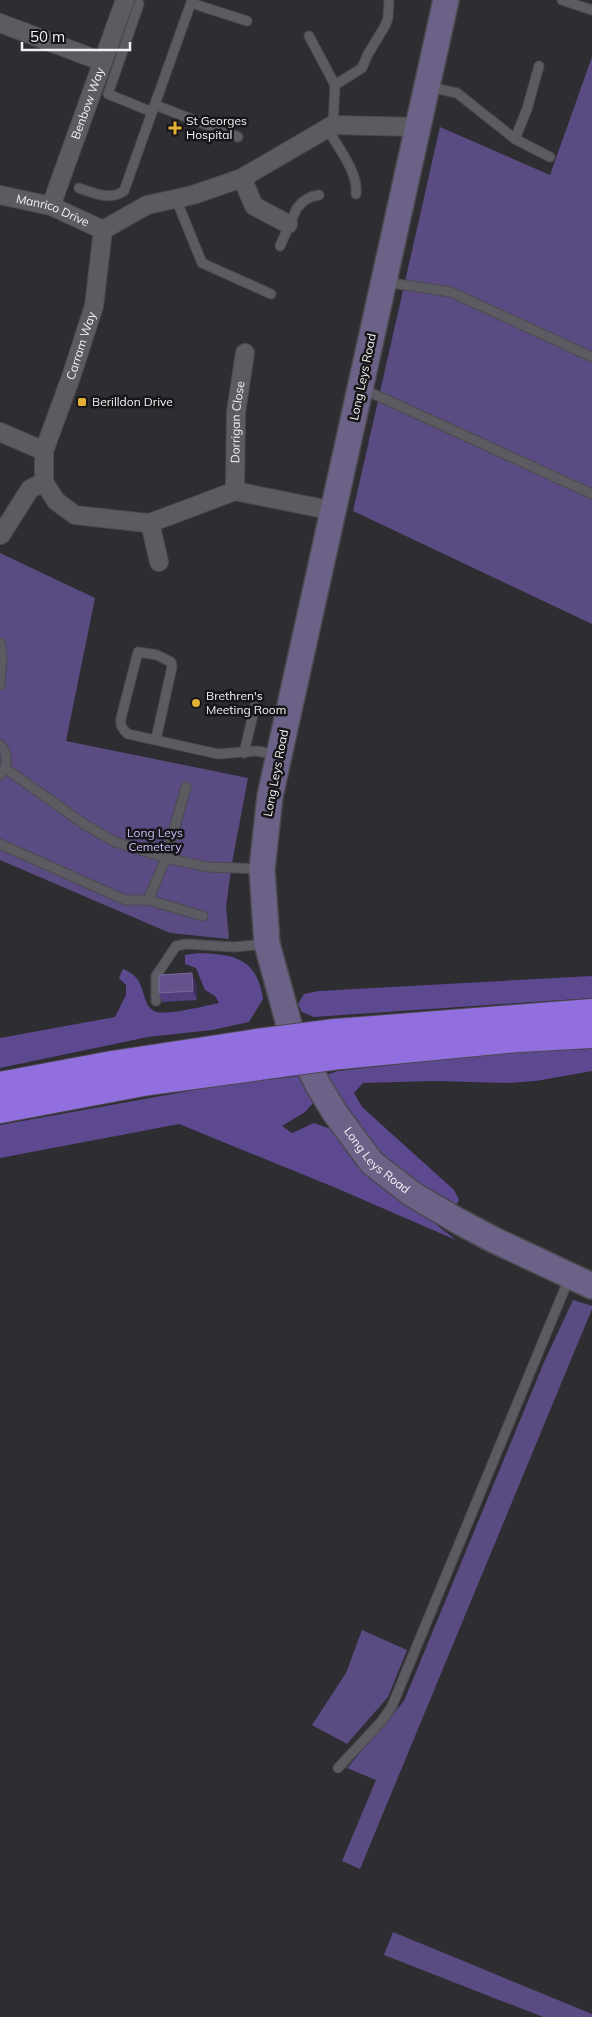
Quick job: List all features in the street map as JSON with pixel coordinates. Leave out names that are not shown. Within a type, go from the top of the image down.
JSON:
[{"type":"highway","points":[[0,1086],[112,1064],[258,1054],[592,1012]]},
{"type":"highway","points":[[338,1044],[592,1034]]},
{"type":"highway","points":[[0,1109],[142,1082],[258,1054]]},
{"type":"street","name":"Long Leys Road","points":[[446,0],[270,796],[262,869],[267,944],[290,1028],[332,1107],[372,1163],[412,1194],[458,1222],[581,1281]]},
{"type":"street","name":"Benbow Way","points":[[51,206],[103,62],[132,2]]},
{"type":"street","points":[[0,24],[103,62]]},
{"type":"street","points":[[103,230],[147,205],[193,195],[242,178],[330,126],[418,128]]},
{"type":"street","points":[[242,178],[254,206],[288,224]]},
{"type":"street","name":"Manrico Drive","points":[[0,195],[51,206],[103,230]]},
{"type":"street","name":"Carram Way","points":[[44,482],[44,451],[94,306],[103,230]]},
{"type":"street","name":"Dorrigan Close","points":[[234,491],[236,412],[245,353]]},
{"type":"street","points":[[0,432],[44,451]]},
{"type":"street","points":[[1,535],[30,489],[44,482],[56,501],[75,515],[150,523],[234,491],[334,510]]},
{"type":"street","points":[[150,523],[159,562]]},
{"type":"lane","points":[[335,85],[362,68],[388,18],[389,0]]},
{"type":"lane","points":[[562,0],[592,10]]},
{"type":"lane","points":[[132,2],[108,94],[238,137]]},
{"type":"lane","points":[[79,188],[109,197],[124,191],[192,2],[247,21]]},
{"type":"lane","points":[[309,36],[335,85],[330,126],[355,178],[357,184],[356,194]]},
{"type":"lane","points":[[515,139],[527,109],[539,66]]},
{"type":"lane","points":[[427,86],[457,93],[515,139],[550,157]]},
{"type":"lane","points":[[280,246],[288,224],[301,202],[319,194]]},
{"type":"lane","points":[[176,199],[202,263],[271,294]]},
{"type":"lane","points":[[384,281],[450,292],[592,357]]},
{"type":"lane","points":[[360,388],[592,494]]},
{"type":"lane","points":[[0,643],[2,656],[0,685]]},
{"type":"lane","points":[[156,739],[172,662],[157,655],[138,652],[121,723],[123,730],[128,734],[218,754],[257,751],[279,755]]},
{"type":"lane","points":[[244,753],[255,706]]},
{"type":"lane","points":[[0,745],[6,754],[3,772],[115,842],[166,858],[207,867],[262,869]]},
{"type":"lane","points":[[148,900],[166,858],[186,787]]},
{"type":"lane","points":[[0,844],[125,900],[148,900],[203,916]]},
{"type":"lane","points":[[156,1001],[156,976],[176,946],[186,944],[234,947],[267,944]]},
{"type":"lane","points":[[338,1768],[381,1722],[392,1706],[581,1281]]},
{"type":"green space","points":[[592,57],[592,624],[353,511],[440,127],[550,175]]},
{"type":"green space","name":"Long Leys Cemetery","points":[[0,553],[95,598],[66,741],[248,778],[226,907],[229,939],[170,933],[0,860]]},
{"type":"green space","points":[[573,1300],[592,1306],[592,1309],[360,1869],[342,1861],[376,1780],[347,1768],[404,1701],[545,1360]]},
{"type":"green space","points":[[362,1630],[407,1650],[388,1697],[347,1744],[312,1725],[346,1673]]},
{"type":"green space","points":[[393,1932],[592,2014],[592,2017],[543,2017],[384,1955]]},
{"type":"shaded area","points":[[198,953],[233,957],[242,961],[255,975],[260,985],[263,999],[249,1022],[212,1030],[148,1037],[0,1068],[0,1038],[115,1017],[126,995],[126,985],[119,978],[123,969],[137,979],[147,1004],[157,1012],[178,1011],[219,1003],[215,996],[205,990],[196,968],[185,964],[185,955]]},
{"type":"shaded area","points":[[592,976],[592,998],[314,1017],[302,1012],[298,1004],[304,994],[319,991]]},
{"type":"shaded area","points":[[592,1049],[592,1071],[536,1081],[508,1083],[433,1081],[363,1083],[354,1093],[362,1107],[454,1190],[459,1200],[454,1208],[437,1199],[379,1155],[322,1080],[326,1075],[338,1071],[498,1053]]},
{"type":"shaded area","points":[[300,1076],[312,1092],[314,1102],[305,1112],[282,1126],[292,1133],[314,1123],[339,1132],[410,1204],[456,1240],[336,1188],[179,1124],[0,1158],[0,1125],[222,1085]]},
{"type":"building","points":[[192,973],[193,991],[159,993],[159,975]]},
{"type":"place","name":"St Georges Hospital","points":[[175,128]]},
{"type":"place","name":"Berilldon Drive","points":[[82,402]]},
{"type":"place","name":"Brethren's Meeting Room","points":[[196,703]]}]
